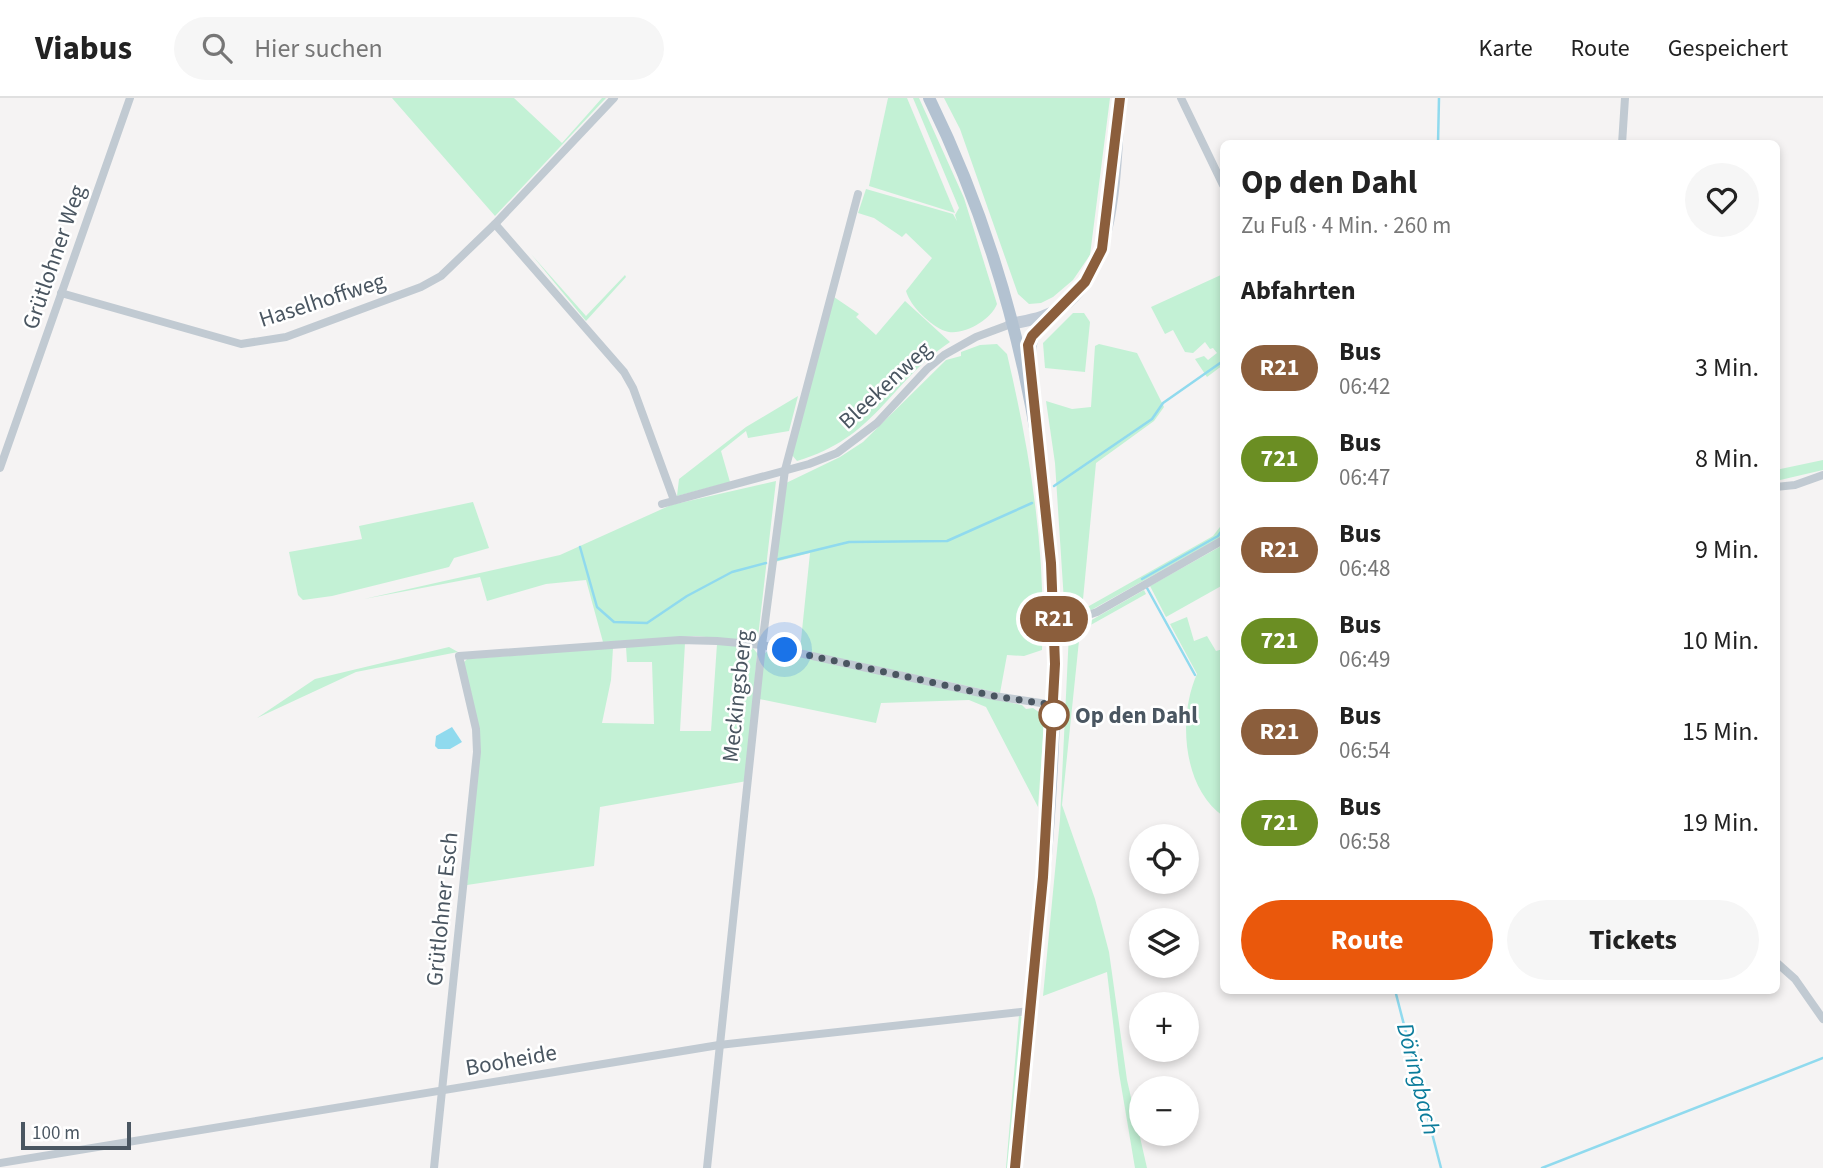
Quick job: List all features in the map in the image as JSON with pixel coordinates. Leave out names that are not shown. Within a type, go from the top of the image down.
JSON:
[{"type":"main road","points":[[929,98],[965,181],[1011,324],[1036,423]]},
{"type":"main road","points":[[1014,1168],[1030,1011],[1054,705],[1051,563],[1028,345],[1032,336],[1085,282],[1102,249],[1121,98]]},
{"type":"main road","points":[[1011,324],[1039,318],[1061,307]]},
{"type":"street","name":"Grütlohner Weg","points":[[0,468],[130,98]]},
{"type":"street","name":"Haselhoffweg","points":[[61,293],[232,344],[286,337],[421,287],[441,276],[495,224],[614,98]]},
{"type":"street","points":[[1181,98],[1220,179]]},
{"type":"street","points":[[1622,140],[1625,98]]},
{"type":"street","name":"Meckingsberg","points":[[707,1168],[762,645],[785,470],[858,194]]},
{"type":"street","points":[[495,224],[624,372],[634,388],[674,500]]},
{"type":"street","name":"Bleekenweg","points":[[662,505],[823,460],[848,447],[877,423],[927,369],[944,355],[976,337],[1011,324]]},
{"type":"street","points":[[1780,487],[1795,485],[1823,475]]},
{"type":"street","points":[[1054,627],[1074,623],[1097,612],[1220,542]]},
{"type":"street","name":"Grütlohner Esch","points":[[434,1168],[477,752],[476,729],[459,656],[697,639],[762,645]]},
{"type":"street","points":[[762,645],[994,696],[1054,705]]},
{"type":"street","points":[[1780,966],[1795,979],[1823,1019]]},
{"type":"street","name":"Booheide","points":[[0,1163],[719,1045],[1030,1011]]},
{"type":"green space","points":[[392,98],[514,98],[562,143],[602,98],[606,98],[495,216]]},
{"type":"green space","points":[[888,98],[907,98],[955,213],[869,186]]},
{"type":"green space","points":[[913,98],[919,98],[964,198],[997,304],[989,316],[975,326],[959,332],[945,331],[934,325],[916,309],[908,297],[906,291],[932,258],[906,233],[902,237],[874,218],[858,213],[866,189],[953,214],[957,221],[955,215],[959,208]]},
{"type":"green space","points":[[944,98],[1110,98],[1090,255],[1073,280],[1053,297],[1041,303],[1029,304],[1018,294],[960,129]]},
{"type":"green space","points":[[531,254],[586,316],[625,275],[626,277],[586,321]]},
{"type":"green space","points":[[1220,275],[1220,367],[1207,377],[1195,359],[1204,356],[1208,360],[1217,353],[1213,348],[1210,349],[1205,342],[1193,353],[1185,352],[1173,330],[1165,334],[1151,307]]},
{"type":"green space","points":[[834,297],[859,314],[856,317],[876,335],[905,301],[950,342],[929,358],[880,409],[846,439],[797,461],[792,455]]},
{"type":"green space","points":[[1073,313],[1084,313],[1090,322],[1085,372],[1045,368],[1043,343]]},
{"type":"green space","points":[[997,344],[1007,354],[1035,501],[1043,612],[1042,650],[1024,656],[1007,655],[1000,693],[800,650],[810,553],[775,562],[784,484],[840,457],[863,442],[946,360],[961,356],[961,352],[980,345]]},
{"type":"green space","points":[[1099,344],[1137,353],[1164,407],[1154,421],[1096,463],[1082,610],[1213,536],[1220,527],[1220,538],[1086,613],[1068,619],[1065,617],[1055,463],[1046,401],[1072,409],[1091,407],[1095,346]]},
{"type":"green space","points":[[798,396],[789,431],[748,438],[746,431],[721,451],[730,482],[677,496],[679,479],[746,427]]},
{"type":"green space","points":[[1823,460],[1823,470],[1780,480],[1780,469]]},
{"type":"green space","points":[[776,481],[758,637],[753,641],[695,636],[603,642],[586,580],[546,584],[487,601],[480,577],[364,599],[560,555],[671,505]]},
{"type":"green space","points":[[473,502],[489,548],[454,558],[449,567],[332,596],[303,600],[298,595],[289,552],[362,539],[359,526]]},
{"type":"green space","points":[[1220,547],[1220,587],[1166,617],[1150,586]]},
{"type":"green space","points":[[1144,590],[1146,594],[1080,631],[1062,805],[1095,899],[1109,952],[1129,1089],[1129,1132],[1107,972],[1043,996],[1060,819],[1069,633]]},
{"type":"green space","points":[[1187,617],[1194,641],[1207,636],[1216,651],[1220,650],[1220,813],[1209,803],[1192,769],[1186,730],[1187,710],[1197,674],[1170,624]]},
{"type":"green space","points":[[685,643],[680,731],[711,731],[717,644],[753,648],[757,653],[747,781],[600,807],[594,866],[467,885],[480,752],[464,662],[467,659],[613,648],[611,680],[602,723],[654,724],[652,662],[627,662],[626,647]]},
{"type":"green space","points":[[449,647],[458,652],[356,672],[257,718],[315,679]]},
{"type":"green space","points":[[769,650],[1022,705],[1026,709],[1033,708],[1043,715],[1044,724],[1038,807],[986,707],[969,700],[881,703],[876,723],[759,699],[764,654]]},
{"type":"green space","points":[[1019,1015],[1025,1019],[1011,1168],[1006,1168]]},
{"type":"green space","points":[[1131,1146],[1142,1146],[1147,1168],[1135,1168]]},
{"type":"water","points":[[452,727],[462,742],[450,749],[438,749],[435,746],[436,736]]},
{"type":"waterway","name":"Döringbach","points":[[1438,140],[1439,98]]},
{"type":"waterway","points":[[1054,486],[1152,419],[1163,403],[1220,363]]},
{"type":"waterway","points":[[775,560],[849,542],[947,541],[1032,503]]},
{"type":"waterway","points":[[1142,579],[1220,533]]},
{"type":"waterway","points":[[580,547],[597,607],[614,622],[647,623],[687,596],[732,572],[766,563]]},
{"type":"waterway","points":[[1147,588],[1195,675]]},
{"type":"waterway","name":"Döringbach","points":[[1396,994],[1441,1168]]},
{"type":"waterway","points":[[1542,1168],[1823,1058]]},
{"type":"bus line","name":"R21","points":[[1015,1168],[1051,783],[1055,664],[1051,563],[1028,345],[1032,336],[1085,282],[1102,249],[1108,220],[1120,98]]},
{"type":"place","name":"Op den Dahl","points":[[1054,715]]},
{"type":"route","points":[[785,650],[994,696],[1054,705],[1054,715]]}]
